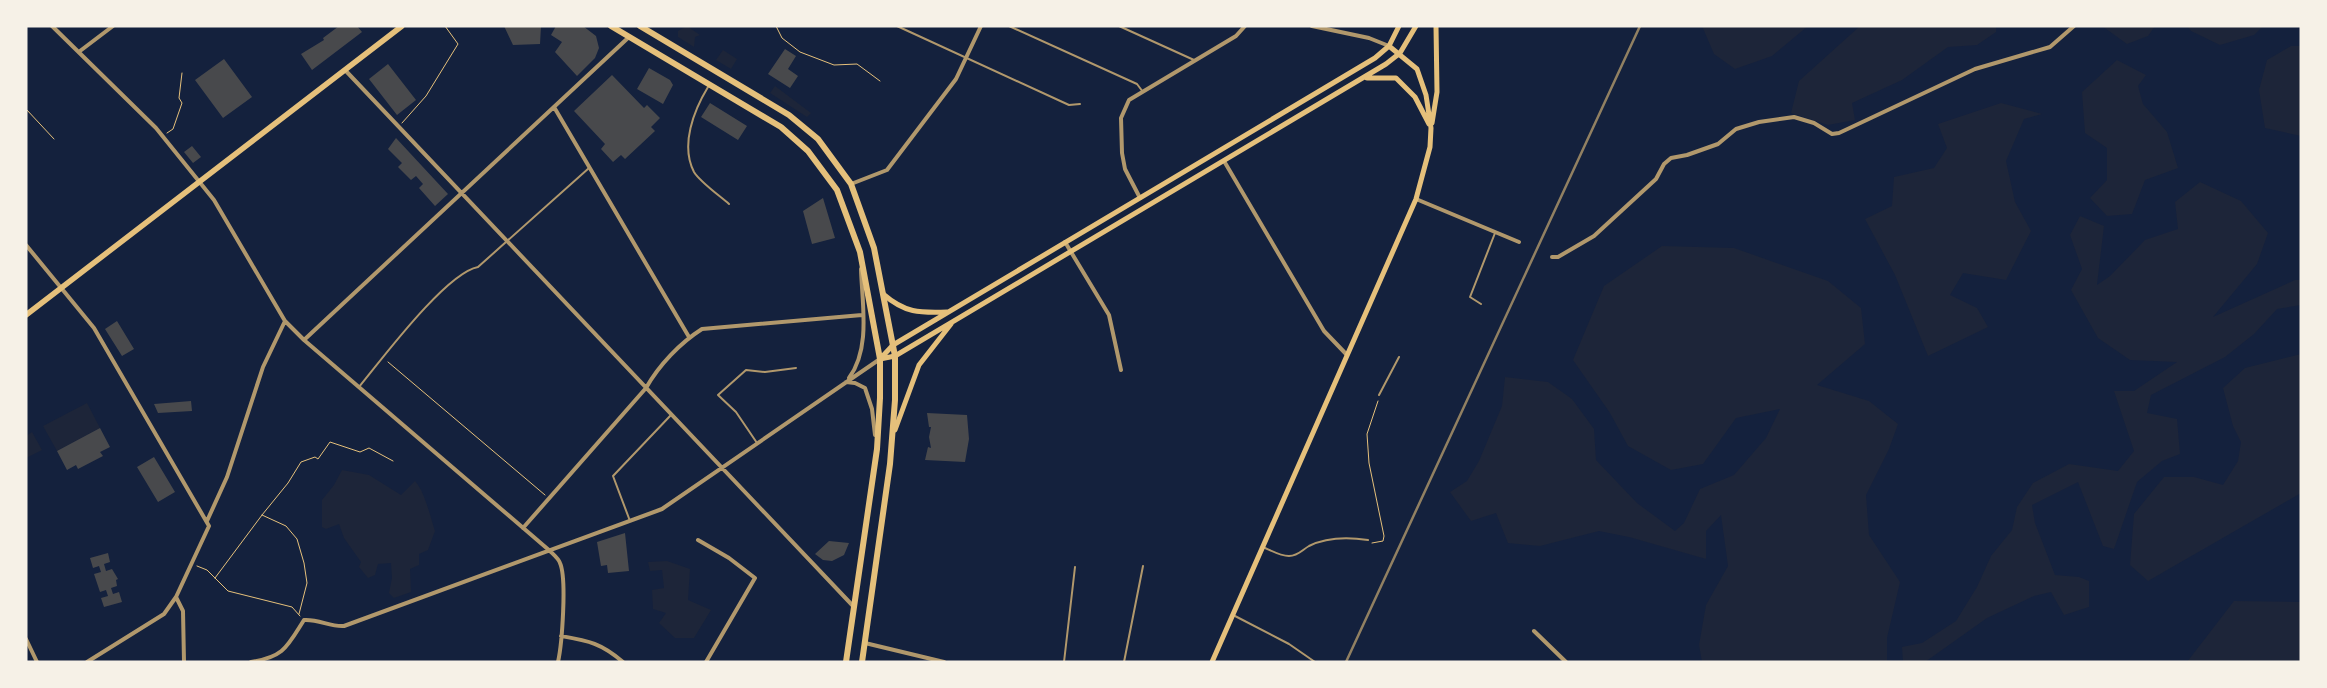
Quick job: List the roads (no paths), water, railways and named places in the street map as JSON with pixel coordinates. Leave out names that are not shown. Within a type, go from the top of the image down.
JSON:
[{"type":"highway","points":[[611,26],[781,127],[808,151],[837,190],[860,252],[880,359],[880,398],[877,449],[846,662]]},
{"type":"highway","points":[[640,26],[789,115],[818,139],[851,184],[874,248],[895,356],[893,435],[862,662]]},
{"type":"main road","points":[[26,316],[402,26]]},
{"type":"main road","points":[[880,359],[893,345],[1375,58],[1389,46],[1400,26]]},
{"type":"main road","points":[[880,359],[895,356],[1364,78],[1400,53],[1416,26]]},
{"type":"main road","points":[[1212,662],[1416,199],[1430,147],[1431,128],[1438,92],[1436,26]]},
{"type":"main road","points":[[1389,46],[1400,53],[1417,69],[1426,96],[1431,128]]},
{"type":"main road","points":[[1364,78],[1396,78],[1415,97],[1431,128]]},
{"type":"main road","points":[[883,294],[896,305],[909,310],[948,312]]},
{"type":"main road","points":[[893,435],[904,401],[919,365],[953,322]]},
{"type":"street","points":[[52,26],[80,51],[163,137],[198,183],[214,200],[285,320],[304,340],[550,551],[560,562],[562,578],[561,636],[558,662]]},
{"type":"street","points":[[80,51],[113,26]]},
{"type":"street","points":[[851,184],[887,170],[956,79],[981,26]]},
{"type":"street","points":[[1140,198],[1125,169],[1121,118],[1129,100],[1236,36],[1245,26]]},
{"type":"street","points":[[1312,26],[1369,38],[1389,46]]},
{"type":"street","points":[[1552,257],[1558,257],[1594,236],[1656,179],[1664,164],[1671,158],[1687,156],[1718,144],[1736,129],[1760,122],[1794,117],[1814,123],[1832,134],[1839,134],[1975,70],[2050,47],[2074,26]]},
{"type":"street","points":[[304,340],[629,37]]},
{"type":"street","points":[[345,70],[855,609]]},
{"type":"street","points":[[554,107],[690,337]]},
{"type":"street","points":[[1224,161],[1324,331],[1347,355]]},
{"type":"street","points":[[1416,199],[1519,242]]},
{"type":"street","points":[[1065,242],[1109,315],[1121,370]]},
{"type":"street","points":[[26,245],[94,328],[210,526],[176,597],[164,614],[87,662]]},
{"type":"street","points":[[846,382],[858,366],[863,341],[860,252]]},
{"type":"street","points":[[523,528],[646,388],[654,374],[690,337],[702,328],[862,315]]},
{"type":"street","points":[[207,521],[227,478],[263,367],[285,320]]},
{"type":"street","points":[[251,662],[275,657],[288,645],[304,620],[314,619],[335,627],[344,626],[662,509],[880,359]]},
{"type":"street","points":[[846,382],[855,383],[865,388],[872,409],[877,449]]},
{"type":"street","points":[[698,540],[729,558],[755,578],[706,662]]},
{"type":"street","points":[[176,597],[183,611],[184,662]]},
{"type":"street","points":[[1534,631],[1566,662]]},
{"type":"street","points":[[561,636],[595,642],[608,649],[623,662]]},
{"type":"street","points":[[26,639],[36,662]]},
{"type":"street","points":[[864,642],[944,662]]},
{"type":"lane","points":[[897,26],[1069,105],[1080,104]]},
{"type":"lane","points":[[1010,26],[1138,84],[1143,92]]},
{"type":"lane","points":[[1119,26],[1195,60]]},
{"type":"lane","points":[[709,84],[693,119],[689,137],[689,154],[694,173],[729,204]]},
{"type":"lane","points":[[359,387],[430,303],[468,269],[478,267],[508,242],[590,168]]},
{"type":"lane","points":[[1481,304],[1470,297],[1495,232]]},
{"type":"lane","points":[[1379,395],[1400,357]]},
{"type":"lane","points":[[757,443],[736,412],[718,395],[746,370],[765,372],[796,368]]},
{"type":"lane","points":[[630,522],[613,476],[671,415]]},
{"type":"lane","points":[[1263,547],[1287,556],[1296,555],[1308,546],[1322,541],[1350,538],[1368,540]]},
{"type":"lane","points":[[1124,662],[1143,566]]},
{"type":"lane","points":[[1064,662],[1075,567]]},
{"type":"lane","points":[[1233,614],[1282,640],[1315,662]]},
{"type":"railway","points":[[1346,662],[1640,26]]}]
